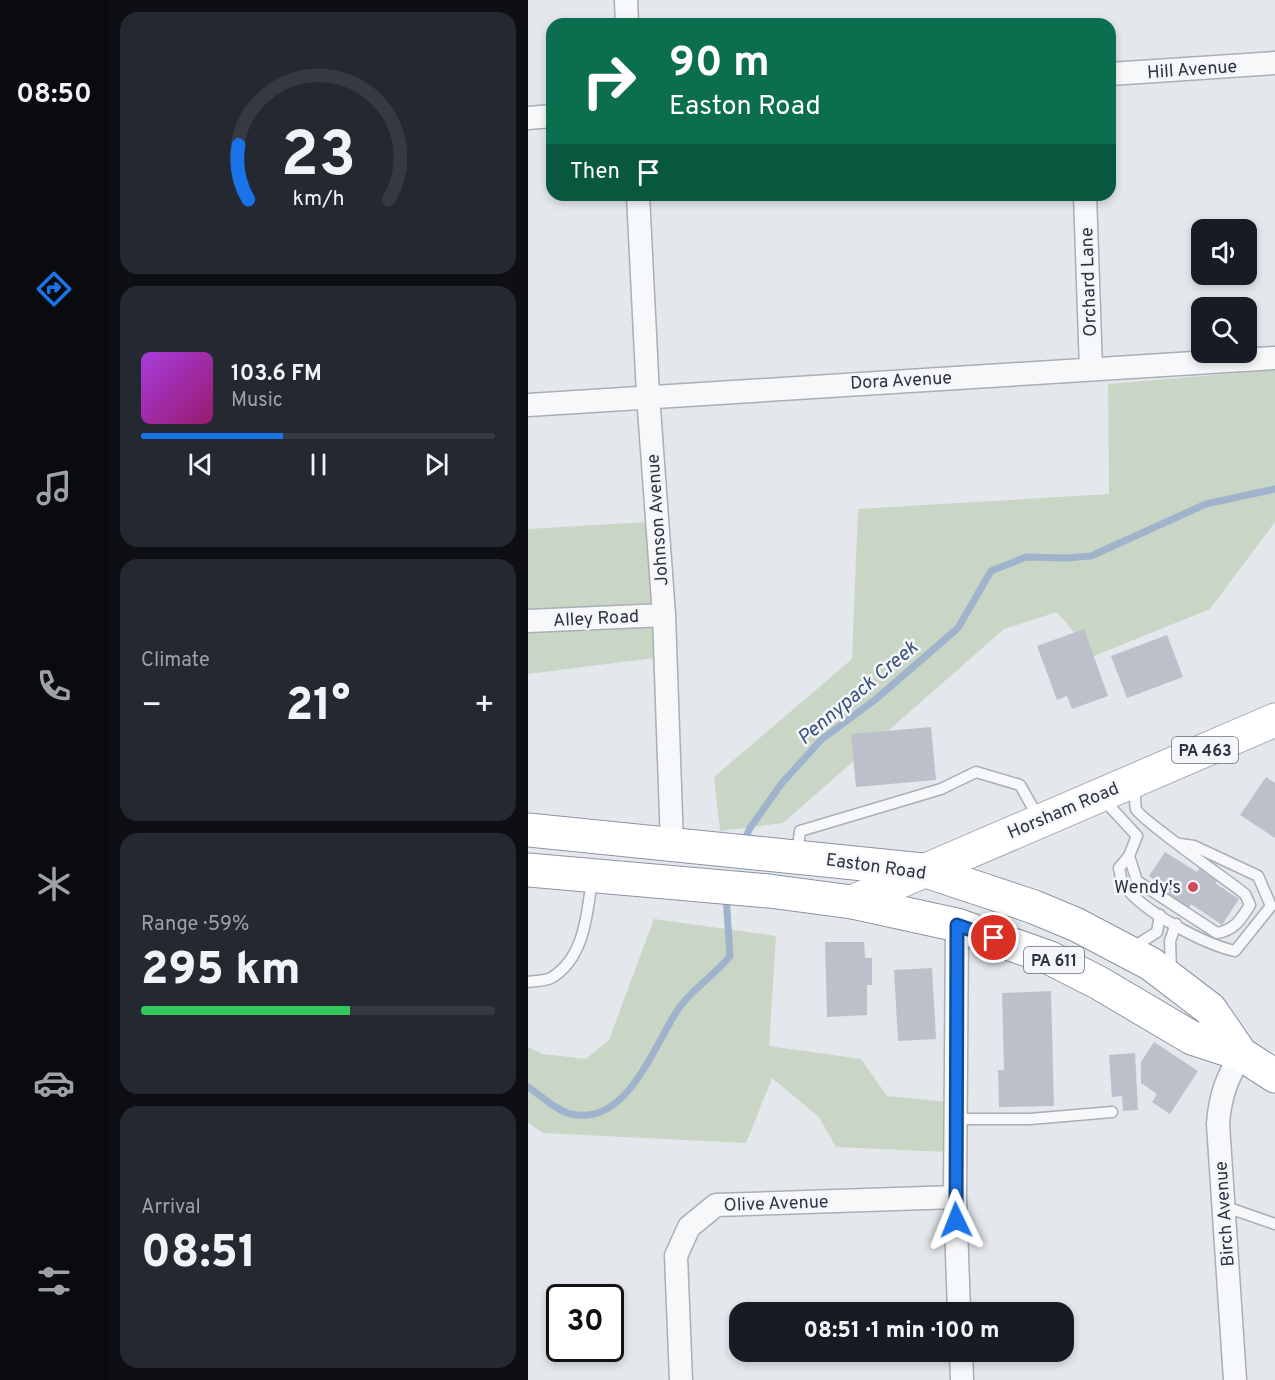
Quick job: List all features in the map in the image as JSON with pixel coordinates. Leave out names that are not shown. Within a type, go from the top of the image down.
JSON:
[{"type":"main road","name":"Horsham Road","points":[[852,902],[1275,720]]},
{"type":"main road","name":"Easton Road","points":[[528,830],[923,870],[1034,907],[1077,925],[1126,951],[1172,980],[1210,1009],[1241,1054]]},
{"type":"main road","name":"Easton Road","points":[[528,870],[769,891],[852,902],[957,925],[1050,958],[1099,983],[1191,1038],[1241,1054],[1275,1076]]},
{"type":"street","points":[[626,0],[627,18]]},
{"type":"street","name":"Hill Avenue","points":[[1116,74],[1275,63]]},
{"type":"street","points":[[528,118],[546,116]]},
{"type":"street","name":"Johnson Avenue","points":[[638,201],[648,395],[664,615],[672,845]]},
{"type":"street","name":"Orchard Lane","points":[[1085,201],[1091,369]]},
{"type":"street","name":"Dora Avenue","points":[[528,405],[648,395],[1274,358]]},
{"type":"street","name":"Alley Road","points":[[528,621],[664,615]]},
{"type":"street","points":[[957,925],[955,1197],[959,1302]]},
{"type":"street","name":"Birch Avenue","points":[[1235,1380],[1218,1124],[1220,1098],[1226,1080],[1241,1054]]},
{"type":"street","name":"Olive Avenue","points":[[681,1380],[676,1256],[689,1227],[716,1205],[955,1197]]},
{"type":"street","points":[[961,1362],[962,1380]]},
{"type":"lane","points":[[787,855],[800,831],[941,789],[976,772],[1020,785],[1040,820]]},
{"type":"lane","points":[[1129,856],[1137,881],[1217,933],[1228,932],[1239,924],[1250,905],[1245,894],[1180,844],[1146,822],[1136,811],[1135,779]]},
{"type":"lane","points":[[1098,795],[1137,836]]},
{"type":"lane","points":[[1137,836],[1160,832]]},
{"type":"lane","points":[[1137,836],[1129,856],[1119,868],[1122,884],[1144,906],[1214,946],[1235,951],[1271,906],[1258,876],[1194,846],[1180,844]]},
{"type":"lane","points":[[528,982],[549,979],[567,964],[585,931],[592,875]]},
{"type":"lane","points":[[1126,951],[1157,932],[1160,915]]},
{"type":"lane","points":[[1172,980],[1170,942],[1176,924]]},
{"type":"lane","points":[[955,1119],[1030,1119],[1112,1113]]},
{"type":"lane","points":[[1223,1206],[1275,1224]]},
{"type":"green space","points":[[1275,370],[1275,522],[1210,609],[1094,656],[1057,612],[1004,629],[783,823],[720,831],[714,777],[852,659],[858,509],[1109,494],[1108,384]]},
{"type":"green space","points":[[647,522],[654,658],[528,674],[528,529]]},
{"type":"green space","points":[[654,919],[776,936],[769,1046],[861,1059],[887,1096],[948,1102],[947,1152],[836,1147],[819,1117],[772,1078],[746,1143],[543,1133],[528,1123],[528,1047],[543,1054],[586,1059],[609,1040]]},
{"type":"building","points":[[1084,629],[1108,696],[1072,709],[1067,696],[1057,700],[1037,646]]},
{"type":"building","points":[[1167,635],[1183,677],[1127,698],[1111,656]]},
{"type":"building","points":[[931,727],[936,780],[856,787],[851,734]]},
{"type":"building","points":[[1266,777],[1275,783],[1275,838],[1240,815]]},
{"type":"building","name":"Wendy's","points":[[1165,852],[1197,872],[1199,868],[1217,881],[1215,883],[1239,899],[1222,925],[1191,904],[1188,910],[1166,896],[1170,891],[1149,876]]},
{"type":"building","points":[[825,942],[864,942],[865,958],[872,958],[872,985],[867,985],[867,1015],[827,1017]]},
{"type":"building","points":[[932,968],[936,1039],[898,1041],[894,970]]},
{"type":"building","points":[[1051,991],[1054,1106],[999,1107],[998,1070],[1004,1070],[1002,993]]},
{"type":"building","points":[[1154,1042],[1198,1071],[1170,1114],[1152,1102],[1157,1094],[1141,1083],[1141,1062]]},
{"type":"building","points":[[1135,1053],[1138,1110],[1123,1111],[1122,1096],[1112,1097],[1109,1055]]},
{"type":"waterway","name":"Pennypack Creek","points":[[743,843],[750,828],[782,783],[821,740],[876,699],[958,628],[991,571],[1026,557],[1091,556],[1206,504],[1275,489]]},
{"type":"waterway","name":"Pennypack Creek","points":[[528,1087],[554,1106],[571,1114],[591,1115],[608,1108],[624,1096],[649,1061],[679,1008],[730,956],[726,895]]},
{"type":"place","name":"Wendy's","points":[[1193,887]]},
{"type":"route","points":[[956,1220],[957,925],[994,938]]}]
